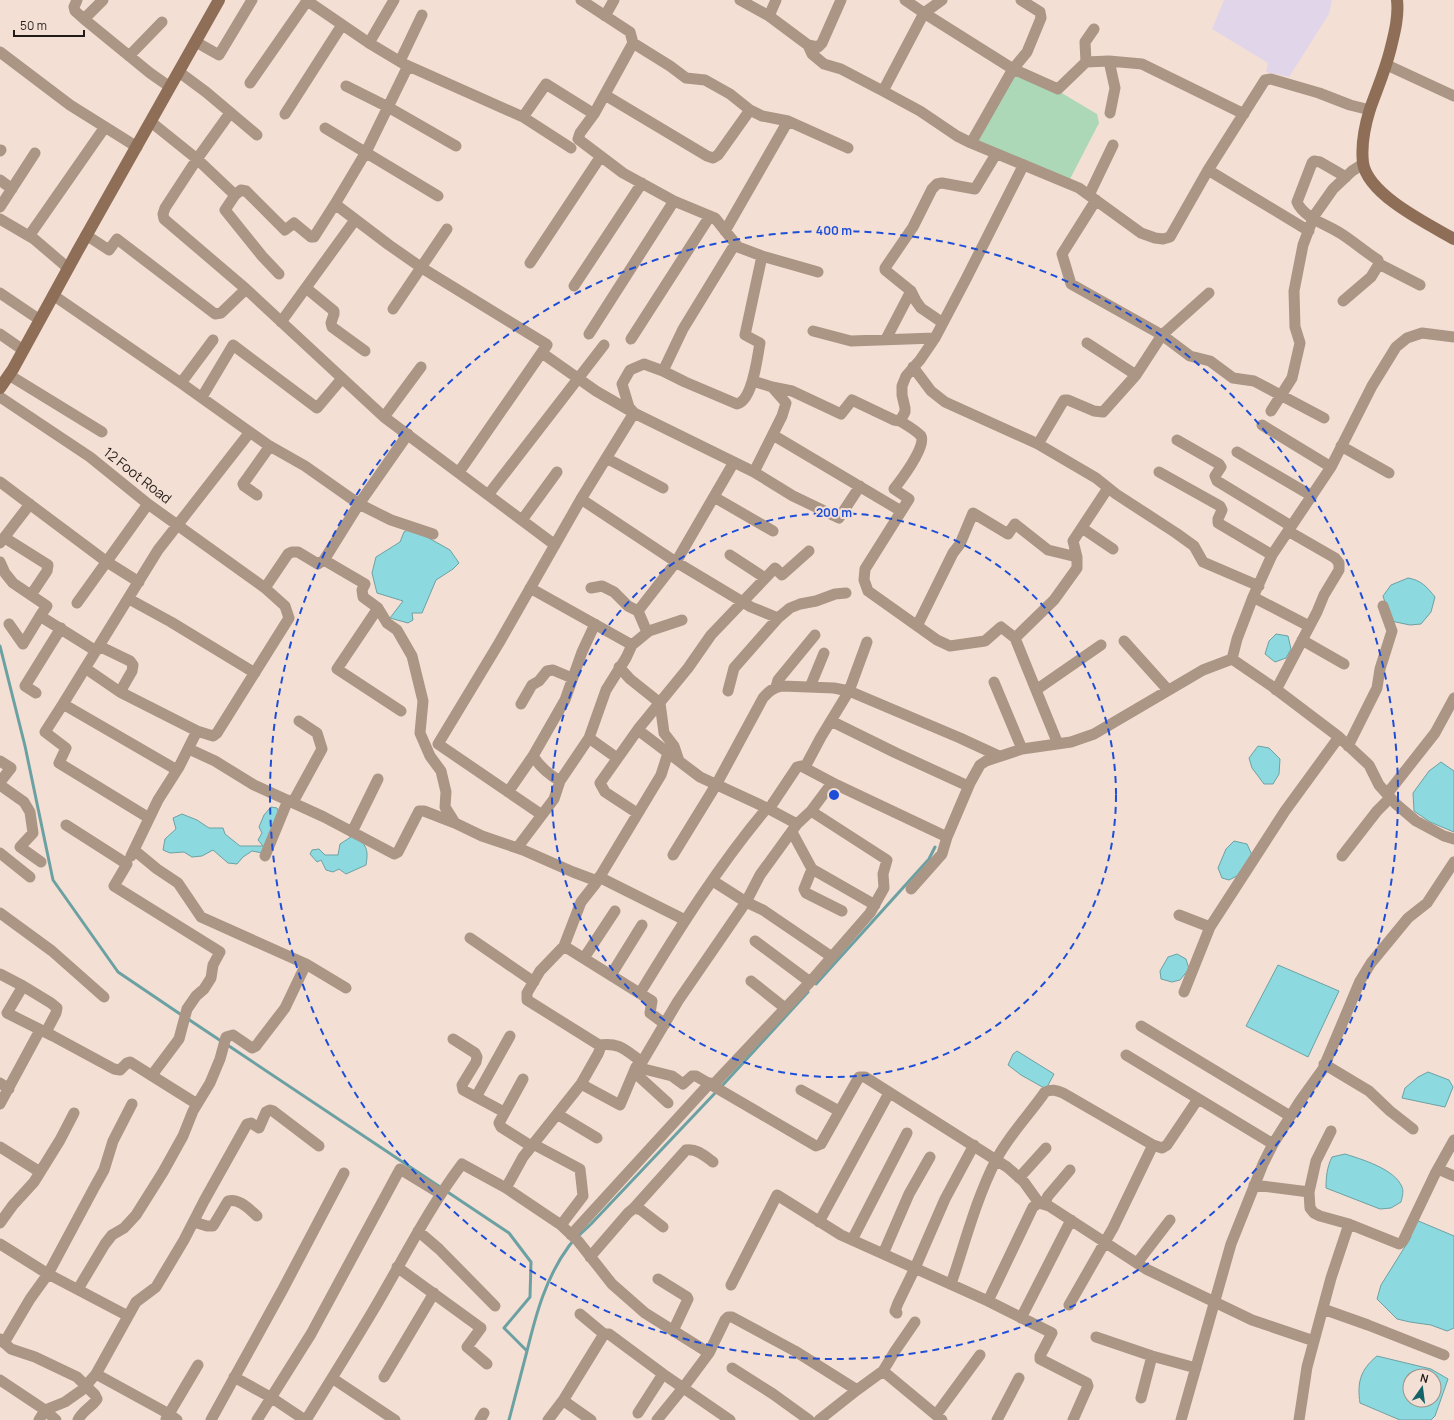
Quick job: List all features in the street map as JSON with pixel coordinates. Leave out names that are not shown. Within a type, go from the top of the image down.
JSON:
[{"type":"street","points":[[77,0],[74,7],[75,11],[129,56],[170,87]]},
{"type":"street","points":[[84,19],[103,0]]},
{"type":"street","points":[[0,388],[9,375],[86,235],[219,0]]},
{"type":"street","points":[[196,42],[219,55],[252,0]]},
{"type":"street","points":[[250,83],[307,0],[369,43],[404,64],[523,117],[571,148]]},
{"type":"street","points":[[369,43],[394,0]]},
{"type":"street","points":[[580,0],[630,32],[633,43],[686,78],[705,80],[730,94],[750,110],[762,116],[788,121],[848,148]]},
{"type":"street","points":[[605,16],[614,0]]},
{"type":"street","points":[[740,0],[769,16],[808,45],[818,47],[822,43],[841,0]]},
{"type":"street","points":[[769,16],[776,0]]},
{"type":"street","points":[[905,0],[1013,69],[1058,89],[1086,62],[1109,61],[1142,64],[1244,114]]},
{"type":"street","points":[[883,91],[924,13],[942,0]]},
{"type":"street","points":[[970,143],[1013,69],[1027,52],[1041,18],[1040,12],[1021,0]]},
{"type":"street","points":[[1397,0],[1395,28],[1387,65],[1370,110],[1362,146],[1363,164],[1371,181],[1391,202],[1454,239]]},
{"type":"street","points":[[279,274],[262,256],[225,210],[235,195],[241,190],[246,191],[284,229],[286,230],[294,223],[313,238],[366,152],[388,107],[422,15]]},
{"type":"street","points":[[129,56],[162,22]]},
{"type":"street","points":[[285,114],[342,25]]},
{"type":"street","points":[[1086,62],[1085,42],[1094,29]]},
{"type":"street","points":[[633,43],[605,95],[594,114],[580,133],[578,139],[623,173],[674,201],[715,218],[738,247],[762,256],[818,272]]},
{"type":"street","points":[[808,45],[812,54],[824,64],[840,69],[920,111],[970,143],[1079,188],[1141,233],[1155,238],[1170,237],[1186,206],[1265,80],[1271,79],[1319,93],[1350,105],[1370,110]]},
{"type":"street","points":[[1,55],[70,105],[136,147]]},
{"type":"street","points":[[1109,61],[1115,88],[1110,113]]},
{"type":"street","points":[[1387,65],[1454,96]]},
{"type":"street","points":[[179,72],[206,92],[257,135]]},
{"type":"street","points":[[523,117],[546,84],[594,114]]},
{"type":"street","points":[[346,86],[388,107],[456,146]]},
{"type":"street","points":[[605,95],[713,158],[718,155],[750,110]]},
{"type":"street","points":[[230,113],[197,159],[165,208],[163,214],[164,219],[246,289],[384,417],[555,545]]},
{"type":"street","points":[[725,231],[788,121]]},
{"type":"street","points":[[151,122],[197,159],[235,195]]},
{"type":"street","points":[[29,236],[105,127]]},
{"type":"street","points":[[325,128],[438,196]]},
{"type":"street","points":[[1114,145],[1093,197],[1062,254],[1071,284],[1162,336],[1190,356],[1210,361],[1233,378],[1254,380],[1324,418]]},
{"type":"street","points":[[0,207],[35,153]]},
{"type":"street","points":[[942,323],[921,308],[911,290],[885,270],[885,268],[914,227],[932,189],[937,184],[942,183],[975,189],[996,154]]},
{"type":"street","points":[[530,263],[601,156]]},
{"type":"street","points":[[1346,177],[1320,162],[1314,161],[1298,197],[1297,202],[1299,206],[1313,219],[1340,233],[1378,260],[1379,264],[1420,285]]},
{"type":"street","points":[[1271,411],[1292,378],[1300,343],[1295,327],[1294,291],[1303,245],[1308,231],[1313,219],[1333,189],[1363,164]]},
{"type":"street","points":[[900,420],[905,412],[902,386],[906,376],[920,360],[934,338],[966,279],[1023,166]]},
{"type":"street","points":[[1208,170],[1308,231]]},
{"type":"street","points":[[0,180],[12,189]]},
{"type":"street","points":[[574,286],[642,183]]},
{"type":"street","points":[[589,334],[674,201]]},
{"type":"street","points":[[335,204],[389,246],[422,268],[546,344],[546,347],[542,353],[459,472]]},
{"type":"street","points":[[631,339],[710,216]]},
{"type":"street","points":[[0,219],[29,236],[68,268]]},
{"type":"street","points":[[281,322],[356,220]]},
{"type":"street","points":[[393,309],[447,229]]},
{"type":"street","points":[[86,235],[109,250],[117,239],[215,314],[221,313],[246,289]]},
{"type":"street","points":[[663,371],[683,330],[735,244]]},
{"type":"street","points":[[634,413],[629,407],[622,384],[630,370],[644,364],[737,404],[741,403],[753,382],[760,343],[745,335],[762,256]]},
{"type":"street","points":[[1343,301],[1370,277],[1379,264]]},
{"type":"street","points":[[306,288],[334,312],[331,323],[332,326],[365,351]]},
{"type":"street","points":[[886,340],[911,290]]},
{"type":"street","points":[[0,293],[40,320]]},
{"type":"street","points":[[1038,444],[1064,400],[1068,400],[1094,411],[1103,412],[1136,374],[1162,336],[1208,293]]},
{"type":"street","points":[[54,294],[270,446],[305,466],[359,504],[391,520],[433,534]]},
{"type":"street","points":[[813,331],[851,341],[934,338]]},
{"type":"street","points":[[1232,659],[1237,640],[1253,597],[1272,555],[1331,467],[1372,386],[1396,347],[1407,338],[1422,333],[1454,337]]},
{"type":"street","points":[[0,334],[23,350]]},
{"type":"street","points":[[181,383],[213,340]]},
{"type":"street","points":[[1087,343],[1136,374]]},
{"type":"street","points":[[202,397],[233,345],[317,408],[338,382],[343,379]]},
{"type":"street","points":[[488,495],[604,345]]},
{"type":"street","points":[[542,353],[596,391],[634,413],[754,472],[793,496],[839,518],[860,486]]},
{"type":"street","points":[[384,417],[421,367]]},
{"type":"street","points":[[913,367],[931,391],[945,402],[1038,444],[1096,478],[1108,488],[1176,533],[1194,546],[1203,562],[1259,586]]},
{"type":"street","points":[[9,375],[102,432]]},
{"type":"street","points":[[753,382],[772,388],[792,391],[841,414],[852,400],[894,420],[900,420],[921,436],[922,442],[920,449],[894,489],[909,499],[865,569],[864,580],[868,591],[937,640],[950,646],[985,641],[1001,627],[1015,638],[1058,744]]},
{"type":"street","points":[[754,472],[773,435],[786,403],[772,388]]},
{"type":"street","name":"12 Foot Road","points":[[0,397],[90,457],[148,504],[265,588],[285,606],[289,618],[255,673]]},
{"type":"street","points":[[542,815],[438,744],[581,499],[634,413]]},
{"type":"street","points":[[1262,425],[1331,467]]},
{"type":"street","points":[[149,818],[59,763],[66,748],[45,732],[129,599],[158,550],[250,432]]},
{"type":"street","points":[[265,588],[288,554],[292,552],[298,552],[312,562],[318,564],[324,560],[359,504],[408,434]]},
{"type":"street","points":[[773,435],[901,511]]},
{"type":"street","points":[[1177,440],[1219,464],[1221,468],[1216,476],[1216,481],[1290,528],[1335,558],[1339,563],[1339,570],[1324,595],[1310,626],[1276,690]]},
{"type":"street","points":[[257,495],[243,484],[270,446]]},
{"type":"street","points":[[1341,446],[1389,473]]},
{"type":"street","points":[[1237,452],[1312,496]]},
{"type":"street","points":[[606,458],[663,488]]},
{"type":"street","points":[[638,611],[676,562],[734,462]]},
{"type":"street","points":[[522,520],[557,472]]},
{"type":"street","points":[[1159,472],[1220,506],[1222,510],[1218,518],[1218,522],[1272,555]]},
{"type":"street","points":[[0,482],[107,562],[139,582]]},
{"type":"street","points":[[1015,638],[1054,600],[1077,568],[1077,557],[1073,541],[1108,488]]},
{"type":"street","points":[[714,497],[773,531]]},
{"type":"street","points":[[581,499],[676,562],[742,602],[778,618]]},
{"type":"street","points":[[30,504],[2,541],[48,565],[47,571],[31,595]]},
{"type":"street","points":[[77,603],[148,504]]},
{"type":"street","points":[[917,626],[952,553],[960,544],[973,513],[1008,534],[1015,524],[1048,550],[1077,557]]},
{"type":"street","points":[[1082,528],[1113,549]]},
{"type":"street","points":[[637,813],[605,792],[601,787],[600,782],[638,730],[688,668],[711,635],[775,568],[782,575],[810,551]]},
{"type":"street","points":[[730,555],[765,578]]},
{"type":"street","points":[[324,560],[365,584],[362,590],[363,597],[378,608],[387,623],[397,630],[412,656],[423,701],[420,733],[430,756],[441,771],[446,792],[445,807],[455,823]]},
{"type":"street","points":[[0,562],[5,573],[13,583],[47,606],[22,644],[9,624]]},
{"type":"street","points":[[591,588],[602,586],[614,592],[628,606],[638,611],[647,632]]},
{"type":"street","points":[[530,588],[632,645]]},
{"type":"street","points":[[728,691],[734,668],[778,618],[790,608],[835,594],[846,593]]},
{"type":"street","points":[[1253,597],[1310,626]]},
{"type":"street","points":[[85,668],[120,692],[196,731],[212,737],[215,735],[255,673],[171,622],[129,599]]},
{"type":"street","points":[[1348,746],[1377,688],[1380,669],[1392,631],[1383,606]]},
{"type":"street","points":[[378,608],[337,669],[401,711]]},
{"type":"street","points":[[40,616],[97,648],[130,661],[133,665],[132,671],[120,692]]},
{"type":"street","points":[[517,848],[554,799],[560,781],[589,738],[606,690],[626,658],[632,645],[647,632],[682,620]]},
{"type":"street","points":[[508,792],[533,756],[565,700],[582,652],[595,624]]},
{"type":"street","points":[[36,693],[25,686],[61,628]]},
{"type":"street","points":[[776,687],[778,680],[815,635]]},
{"type":"street","points":[[1302,640],[1344,664]]},
{"type":"street","points":[[1124,641],[1168,690]]},
{"type":"street","points":[[805,767],[849,691],[867,642]]},
{"type":"street","points":[[1036,690],[1101,645]]},
{"type":"street","points":[[810,687],[824,653]]},
{"type":"street","points":[[1232,659],[1339,737],[1368,765],[1379,785],[1389,796],[1416,821],[1444,836],[1454,839]]},
{"type":"street","points":[[911,889],[942,854],[947,837],[968,786],[980,765],[999,756],[1022,749],[1070,742],[1094,734],[1203,670],[1232,659]]},
{"type":"street","points":[[619,667],[630,680],[660,703],[664,733],[674,746],[679,761]]},
{"type":"street","points":[[522,704],[532,685],[539,681],[547,671],[553,670],[572,678]]},
{"type":"street","points":[[994,682],[1022,749]]},
{"type":"street","points":[[673,855],[716,785],[764,698],[769,691],[776,687],[834,688],[849,691],[999,756]]},
{"type":"street","points":[[1342,856],[1389,796],[1435,733],[1454,698]]},
{"type":"street","points":[[63,704],[177,770]]},
{"type":"street","points":[[265,856],[291,801],[322,749],[317,733],[299,721]]},
{"type":"street","points":[[831,721],[968,786]]},
{"type":"street","points":[[638,730],[700,777],[768,809],[794,828],[812,869],[874,905]]},
{"type":"street","points":[[152,1075],[179,1039],[187,1009],[211,978],[213,965],[220,952],[114,886],[127,864],[158,800],[177,770],[196,731]]},
{"type":"street","points":[[1184,992],[1210,927],[1285,811],[1339,737]]},
{"type":"street","points":[[589,738],[617,758]]},
{"type":"street","points":[[188,749],[216,761],[254,785],[291,801],[394,854],[398,852],[419,811],[424,811],[573,872],[598,879],[685,920]]},
{"type":"street","points":[[668,753],[661,775],[598,879],[581,902],[564,946],[540,970],[527,993],[527,1000],[599,1045],[610,1044],[618,1046],[668,1103]]},
{"type":"street","points":[[533,756],[538,765],[549,775],[560,781]]},
{"type":"street","points":[[0,761],[11,768],[0,783],[24,802],[30,812],[34,833],[20,846],[41,862]]},
{"type":"street","points":[[640,993],[685,920],[746,832],[768,809],[797,767],[805,767],[832,783],[947,837]]},
{"type":"street","points":[[352,832],[378,779]]},
{"type":"street","points":[[581,1084],[620,1105],[637,1067],[678,1002],[746,902],[760,875],[794,828],[811,811],[832,783]]},
{"type":"street","points":[[575,1238],[810,982],[870,913],[884,888],[883,874],[886,860],[811,811]]},
{"type":"street","points":[[66,824],[127,864]]},
{"type":"street","points":[[134,850],[157,869],[178,883],[202,917],[306,964],[346,988]]},
{"type":"street","points":[[0,853],[30,877]]},
{"type":"street","points":[[1181,1420],[1231,1244],[1263,1164],[1290,1116],[1323,1069],[1366,970],[1408,918],[1427,903],[1454,862]]},
{"type":"street","points":[[812,869],[805,884],[804,889],[806,893],[842,911]]},
{"type":"street","points":[[712,881],[746,902],[763,910],[832,957]]},
{"type":"street","points":[[584,958],[615,911]]},
{"type":"street","points":[[0,913],[56,954],[104,997]]},
{"type":"street","points":[[1179,915],[1210,927]]},
{"type":"street","points":[[611,975],[642,926]]},
{"type":"street","points":[[470,938],[534,982]]},
{"type":"street","points":[[755,941],[810,982]]},
{"type":"street","points":[[564,946],[652,1001],[650,1012],[665,1024]]},
{"type":"street","points":[[78,1289],[105,1244],[116,1232],[124,1228],[130,1222],[143,1206],[183,1136],[197,1104],[210,1083],[220,1059],[226,1036],[233,1035],[252,1048],[256,1046],[285,1008],[306,964]]},
{"type":"street","points":[[0,974],[51,1002],[57,1008],[56,1013],[5,1086],[0,1104]]},
{"type":"street","points":[[751,981],[785,1008]]},
{"type":"street","points":[[22,986],[7,1013],[114,1069],[120,1070],[130,1062],[197,1104]]},
{"type":"street","points":[[1141,1026],[1290,1116]]},
{"type":"street","points":[[476,1097],[510,1036]]},
{"type":"street","points":[[453,1039],[475,1053],[477,1057],[492,1068]]},
{"type":"street","points":[[506,1188],[522,1157],[581,1084],[598,1054],[600,1049],[599,1045]]},
{"type":"street","points":[[1126,1055],[1273,1144]]},
{"type":"street","points":[[477,1057],[476,1062],[462,1085],[463,1090],[504,1112]]},
{"type":"street","points":[[1324,1064],[1369,1091],[1390,1112],[1413,1129]]},
{"type":"street","points":[[637,1067],[672,1076],[683,1084],[692,1076],[696,1076],[816,1146],[821,1144],[859,1077],[865,1077],[996,1160],[1019,1178],[1041,1204],[1049,1206],[1146,1269],[1252,1320],[1314,1342]]},
{"type":"street","points":[[523,1079],[499,1123],[501,1127],[532,1145],[580,1168],[583,1196],[561,1225]]},
{"type":"street","points":[[801,1090],[839,1111]]},
{"type":"street","points":[[951,1284],[983,1189],[996,1160],[1004,1146],[1045,1092],[1056,1090],[1063,1093],[1162,1148],[1167,1145],[1198,1099]]},
{"type":"street","points":[[819,1222],[889,1093]]},
{"type":"street","points":[[78,1420],[84,1411],[94,1403],[97,1398],[95,1395],[77,1377],[35,1357],[11,1349],[2,1341],[48,1274],[104,1170],[113,1141],[132,1104]]},
{"type":"street","points":[[39,1420],[45,1410],[65,1402],[82,1390],[96,1374],[136,1302],[156,1287],[184,1240],[247,1124],[251,1123],[259,1128],[268,1111],[273,1111],[319,1146]]},
{"type":"street","points":[[1,1219],[34,1182],[74,1114]]},
{"type":"street","points":[[557,1114],[597,1138]]},
{"type":"street","points":[[1331,1131],[1316,1162],[1309,1192],[1310,1208],[1314,1213],[1320,1216],[1349,1224],[1396,1243],[1401,1243],[1412,1224],[1438,1169],[1454,1140]]},
{"type":"street","points":[[852,1240],[907,1133]]},
{"type":"street","points":[[1069,1305],[1113,1228],[1153,1144]]},
{"type":"street","points":[[897,1313],[895,1311],[898,1303],[945,1199],[974,1145]]},
{"type":"street","points":[[0,1146],[40,1172]]},
{"type":"street","points":[[1019,1178],[1046,1148]]},
{"type":"street","points":[[590,1257],[686,1150],[691,1149],[698,1151],[713,1162]]},
{"type":"street","points":[[883,1254],[909,1194],[930,1157]]},
{"type":"street","points":[[234,1377],[272,1398],[305,1420],[374,1309],[418,1231],[462,1164],[506,1188],[561,1225],[575,1238],[612,1284],[645,1313],[709,1353]]},
{"type":"street","points":[[257,1420],[311,1334],[400,1169],[443,1191]]},
{"type":"street","points":[[1438,1169],[1454,1176]]},
{"type":"street","points":[[988,1301],[1033,1207],[1041,1204],[1070,1170]]},
{"type":"street","points":[[211,1420],[284,1289],[344,1173]]},
{"type":"street","points":[[1254,1185],[1309,1192]]},
{"type":"street","points":[[731,1285],[777,1195],[819,1222],[852,1240],[988,1301],[1052,1333],[1040,1356],[1040,1359],[1087,1383],[1088,1386],[1073,1420]]},
{"type":"street","points":[[194,1222],[207,1226],[213,1226],[228,1201],[233,1200],[238,1201],[257,1216]]},
{"type":"street","points":[[634,1208],[641,1210],[662,1228]]},
{"type":"street","points":[[1021,1318],[1071,1220]]},
{"type":"street","points":[[1137,1263],[1170,1220]]},
{"type":"street","points":[[1299,1420],[1307,1367],[1338,1255],[1349,1224]]},
{"type":"street","points":[[418,1231],[439,1249],[495,1306]]},
{"type":"street","points":[[0,1244],[48,1274],[128,1316]]},
{"type":"street","points":[[397,1267],[481,1328],[467,1347],[487,1364]]},
{"type":"street","points":[[658,1279],[688,1299],[673,1331]]},
{"type":"street","points":[[384,1377],[434,1293]]},
{"type":"street","points":[[1323,1309],[1368,1324],[1444,1355]]},
{"type":"street","points":[[580,1314],[604,1334],[609,1334],[663,1374],[730,1420]]},
{"type":"street","points":[[657,1420],[709,1353],[725,1320],[728,1317],[732,1317],[795,1351],[857,1390]]},
{"type":"street","points":[[819,1420],[883,1371],[915,1322]]},
{"type":"street","points":[[548,1420],[564,1399],[604,1334]]},
{"type":"street","points":[[1096,1337],[1152,1356],[1196,1368]]},
{"type":"street","points":[[883,1371],[939,1418],[980,1355]]},
{"type":"street","points":[[1141,1398],[1152,1356]]},
{"type":"street","points":[[96,1374],[171,1418],[198,1365]]},
{"type":"street","points":[[732,1368],[773,1394],[809,1420]]},
{"type":"street","points":[[638,1412],[663,1374]]},
{"type":"street","points":[[332,1378],[395,1420]]},
{"type":"street","points":[[997,1420],[1019,1378]]},
{"type":"street","points":[[0,1380],[45,1410],[56,1420]]},
{"type":"street","points":[[564,1399],[564,1401],[591,1420]]},
{"type":"shaded area","points":[[1224,0],[1332,0],[1329,14],[1289,77],[1266,72],[1268,63],[1212,29]]},
{"type":"green space","points":[[1015,74],[1060,92],[1097,114],[1099,123],[1069,181],[974,142]]},
{"type":"water","points":[[411,528],[450,550],[459,563],[453,569],[436,580],[422,613],[412,613],[413,620],[408,623],[390,618],[403,601],[377,593],[372,573],[376,557],[400,542],[404,532]]},
{"type":"water","points":[[1408,578],[1417,580],[1423,584],[1435,597],[1431,612],[1421,624],[1410,625],[1391,621],[1383,596],[1391,585]]},
{"type":"water","points":[[1276,634],[1288,636],[1291,649],[1286,658],[1275,662],[1265,654],[1269,641]]},
{"type":"water","points":[[1258,746],[1269,748],[1280,759],[1279,774],[1273,784],[1264,784],[1252,768],[1249,758]]},
{"type":"water","points":[[1441,762],[1454,771],[1454,832],[1430,822],[1414,811],[1413,793],[1429,771]]},
{"type":"water","points":[[271,807],[277,808],[283,821],[268,854],[252,851],[243,857],[237,864],[228,863],[213,850],[202,856],[192,857],[184,852],[170,853],[163,850],[165,839],[176,829],[173,818],[182,814],[197,820],[209,828],[223,828],[225,834],[240,846],[263,846],[258,840],[262,833],[259,827],[264,815]]},
{"type":"water","points":[[354,835],[366,847],[366,865],[346,874],[339,869],[333,872],[326,870],[321,860],[317,862],[310,854],[312,850],[319,849],[325,855],[338,855],[340,844]]},
{"type":"water","points":[[1234,841],[1247,844],[1252,855],[1239,875],[1229,880],[1222,878],[1218,868],[1226,849]]},
{"type":"water","points":[[1177,954],[1186,959],[1189,969],[1180,980],[1172,982],[1161,979],[1160,971],[1168,957]]},
{"type":"water","points":[[1278,965],[1339,991],[1308,1057],[1246,1026]]},
{"type":"water","points":[[1017,1051],[1054,1074],[1046,1089],[1021,1075],[1008,1065],[1013,1054]]},
{"type":"water","points":[[1428,1072],[1449,1080],[1453,1087],[1445,1107],[1402,1098],[1405,1088],[1418,1077]]},
{"type":"water","points":[[1345,1154],[1377,1166],[1392,1175],[1403,1189],[1401,1202],[1391,1208],[1380,1209],[1326,1188],[1327,1172],[1332,1157]]},
{"type":"water","points":[[1416,1220],[1454,1236],[1454,1328],[1447,1331],[1431,1325],[1397,1319],[1377,1299],[1381,1285],[1411,1237],[1408,1231]]},
{"type":"water","points":[[1377,1356],[1427,1368],[1402,1368],[1402,1408],[1438,1408],[1435,1416],[1431,1420],[1400,1420],[1360,1403],[1359,1389],[1361,1377],[1367,1366]]},
{"type":"water","points":[[1442,1375],[1448,1379],[1442,1396]]},
{"type":"waterway","points":[[0,646],[25,746],[53,880],[118,972],[183,1016]]},
{"type":"waterway","points":[[816,984],[929,859],[935,847]]},
{"type":"waterway","points":[[721,1087],[808,992]]},
{"type":"waterway","points":[[188,1019],[221,1041]]},
{"type":"waterway","points":[[226,1044],[509,1233],[531,1262],[530,1297],[504,1328],[527,1351],[509,1420]]},
{"type":"waterway","points":[[527,1351],[538,1310],[548,1283],[569,1246],[717,1091]]}]
